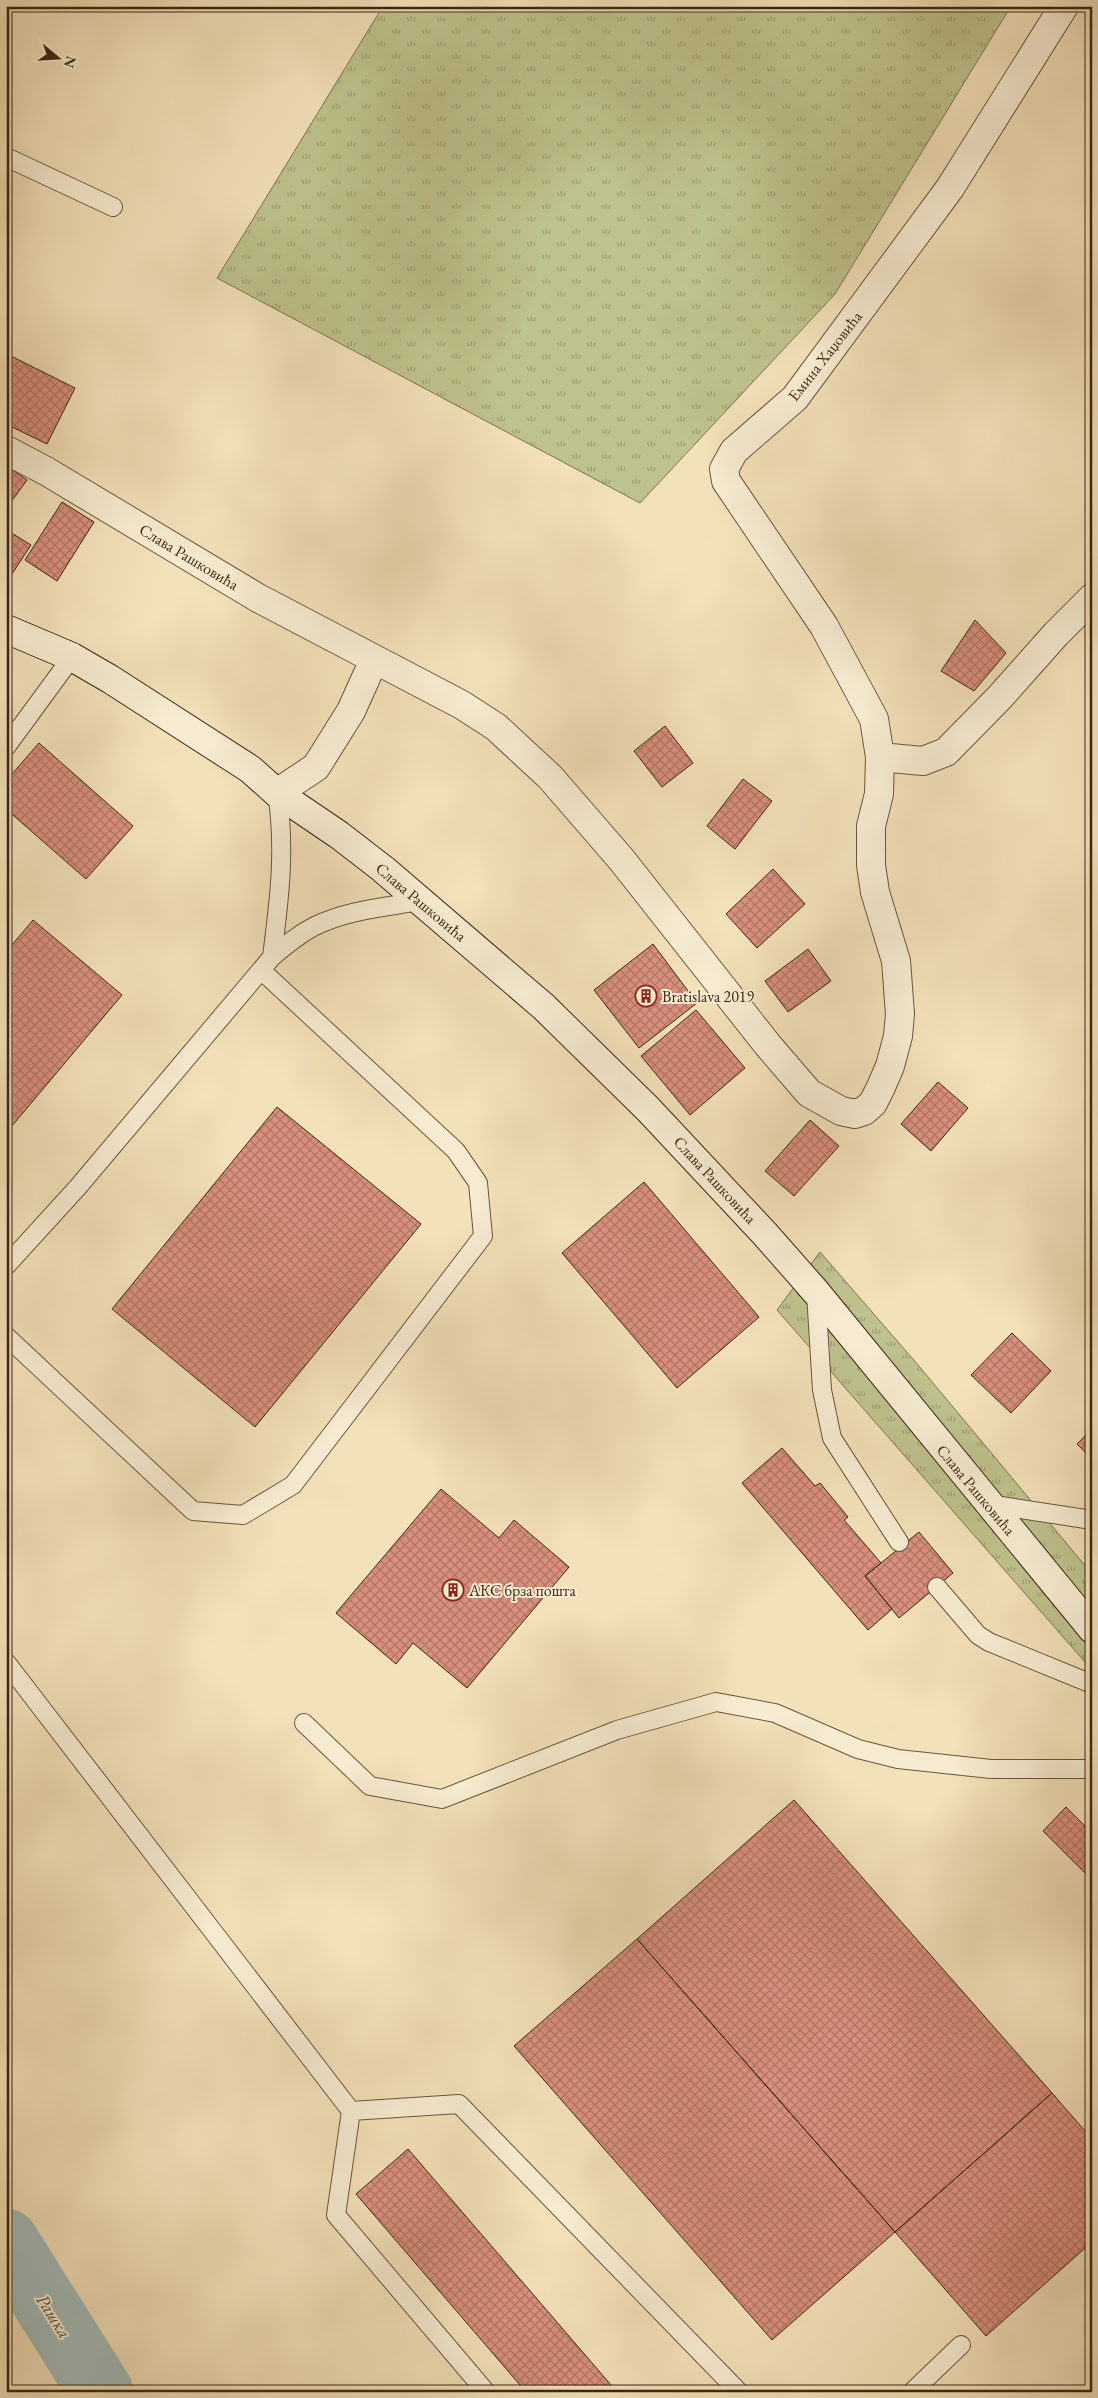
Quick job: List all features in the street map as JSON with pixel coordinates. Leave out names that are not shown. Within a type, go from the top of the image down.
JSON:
[{"type":"street","name":"Емина Хаџовића","points":[[879,794],[880,757],[874,719],[824,626],[726,481],[724,469],[734,451],[795,398],[944,196],[1064,6]]},
{"type":"street","name":"Слава Рашковића","points":[[6,450],[103,504],[258,598],[462,705],[496,727],[521,748],[550,777],[621,859],[767,1044],[809,1093],[841,1111],[855,1114],[864,1111],[873,1103],[881,1087],[894,1051],[900,1014],[896,961],[875,892],[872,865],[871,826],[879,794]]},
{"type":"street","points":[[880,757],[923,761],[946,752],[1092,598]]},
{"type":"street","name":"Слава Рашковића","points":[[6,630],[72,657],[154,705],[250,769],[277,793],[339,835],[420,901],[544,1007],[648,1109],[816,1292],[1092,1629]]},
{"type":"street","points":[[277,793],[316,767],[351,711],[374,660]]},
{"type":"lane","points":[[6,157],[114,207]]},
{"type":"lane","points":[[6,747],[72,657]]},
{"type":"lane","points":[[267,964],[279,908],[283,853],[282,825],[277,793]]},
{"type":"lane","points":[[6,1266],[78,1187],[267,964],[292,940],[316,925],[351,913],[420,901]]},
{"type":"lane","points":[[6,1336],[193,1511],[242,1515],[293,1485],[484,1236],[478,1183],[456,1151],[267,964]]},
{"type":"lane","points":[[816,1292],[822,1390],[832,1438],[899,1542]]},
{"type":"lane","points":[[988,1504],[1092,1520]]},
{"type":"lane","points":[[937,1587],[978,1635],[989,1642],[1092,1684]]},
{"type":"lane","points":[[6,1662],[351,2111],[336,2215],[486,2392]]},
{"type":"lane","points":[[304,1723],[370,1786],[442,1799],[616,1730],[716,1702],[775,1713],[858,1748],[898,1759],[991,1769],[1092,1769]]},
{"type":"lane","points":[[351,2111],[459,2104],[739,2392]]},
{"type":"lane","points":[[912,2392],[961,2345]]},
{"type":"green space","points":[[383,6],[1011,6],[835,294],[640,503],[217,278]]},
{"type":"green space","points":[[820,1252],[918,1365],[1092,1574],[1092,1670],[777,1310]]},
{"type":"building","points":[[13,357],[75,388],[47,444],[6,424],[6,369]]},
{"type":"building","points":[[6,465],[27,480],[6,509]]},
{"type":"building","points":[[62,502],[94,522],[57,581],[25,560]]},
{"type":"building","points":[[10,532],[31,545],[6,583],[6,538]]},
{"type":"building","points":[[975,620],[1006,653],[974,691],[941,671]]},
{"type":"building","points":[[665,726],[693,763],[662,787],[634,751]]},
{"type":"building","points":[[39,743],[133,826],[86,879],[6,809],[6,781]]},
{"type":"building","points":[[743,779],[772,801],[735,849],[707,826]]},
{"type":"building","points":[[773,869],[805,904],[757,948],[726,914]]},
{"type":"building","points":[[33,920],[122,995],[6,1133],[6,952]]},
{"type":"building","name":"Bratislava 2019","points":[[653,944],[697,1003],[639,1048],[594,990]]},
{"type":"building","points":[[808,949],[831,981],[788,1012],[765,981]]},
{"type":"building","points":[[696,1010],[745,1068],[690,1115],[641,1056]]},
{"type":"building","points":[[938,1082],[968,1108],[931,1151],[901,1124]]},
{"type":"building","points":[[277,1107],[421,1224],[255,1427],[112,1309]]},
{"type":"building","points":[[810,1120],[839,1146],[794,1196],[765,1171]]},
{"type":"building","points":[[644,1182],[759,1317],[677,1388],[562,1253]]},
{"type":"building","points":[[1012,1333],[1051,1371],[1011,1413],[971,1375]]},
{"type":"building","points":[[1092,1429],[1092,1459],[1077,1444]]},
{"type":"building","points":[[782,1448],[815,1486],[820,1483],[848,1517],[844,1520],[881,1563],[865,1576],[892,1609],[868,1630],[742,1483]]},
{"type":"building","name":"АКС брза пошта","points":[[441,1489],[499,1538],[514,1520],[569,1567],[467,1688],[413,1643],[396,1664],[336,1613]]},
{"type":"building","points":[[919,1532],[953,1573],[899,1618],[865,1576]]},
{"type":"building","points":[[794,1800],[1052,2093],[895,2232],[637,1939]]},
{"type":"building","points":[[1066,1807],[1092,1833],[1092,1880],[1043,1831]]},
{"type":"building","points":[[637,1939],[895,2232],[772,2340],[514,2046]]},
{"type":"building","points":[[1052,2093],[1092,2139],[1092,2242],[986,2336],[895,2232]]},
{"type":"building","points":[[408,2149],[617,2392],[526,2392],[356,2194]]},
{"type":"waterway","name":"Рашка","points":[[6,2241],[101,2392]]},
{"type":"place","name":"Bratislava 2019","points":[[646,996]]},
{"type":"place","name":"АКС брза пошта","points":[[453,1590]]}]
